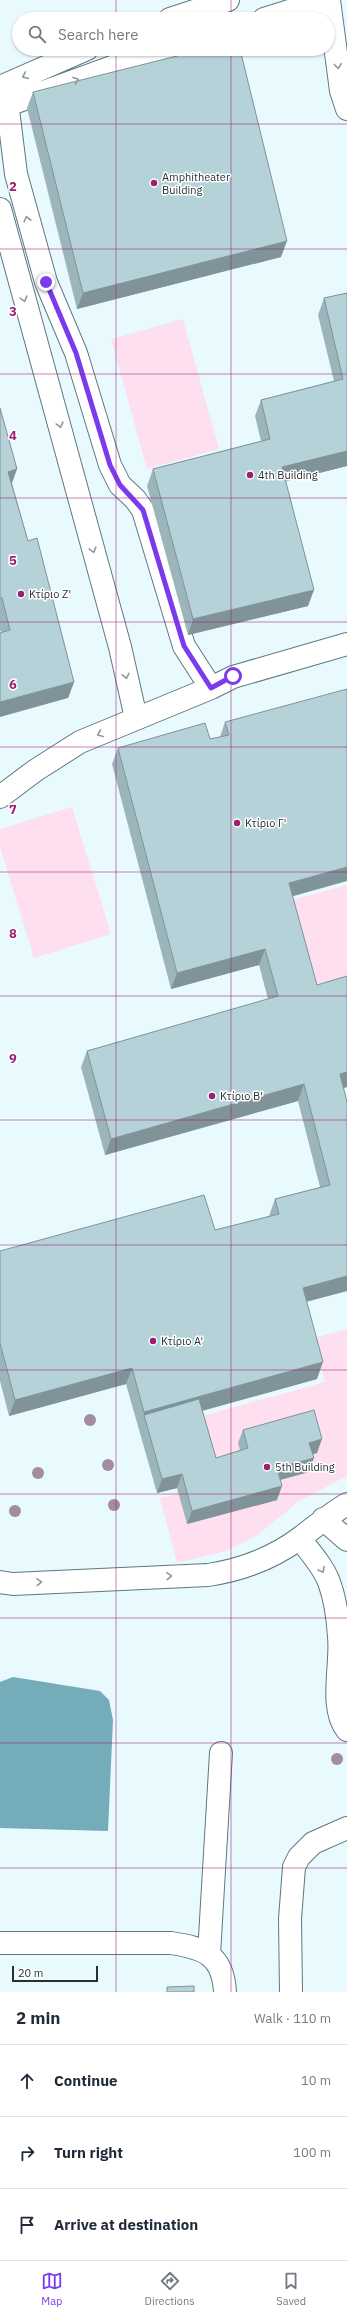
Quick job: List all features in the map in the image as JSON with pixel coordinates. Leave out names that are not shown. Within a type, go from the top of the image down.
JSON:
[{"type":"lane","points":[[191,12],[228,0]]},
{"type":"lane","points":[[286,12],[324,0]]},
{"type":"lane","points":[[329,0],[331,12]]},
{"type":"lane","points":[[335,46],[341,91],[347,109]]},
{"type":"lane","points":[[3,96],[74,56]]},
{"type":"lane","points":[[3,96],[143,56]]},
{"type":"lane","points":[[3,96],[16,174],[38,256],[46,282],[76,353],[110,465],[120,485],[143,510],[184,646],[211,688]]},
{"type":"lane","points":[[0,209],[7,264],[120,647],[136,718]]},
{"type":"lane","points":[[7,264],[38,256]]},
{"type":"lane","points":[[0,797],[36,770],[80,742],[211,688],[233,676],[347,644]]},
{"type":"lane","points":[[211,688],[237,689],[347,658]]},
{"type":"lane","points":[[0,1582],[13,1584],[208,1575],[230,1572],[253,1564],[300,1538],[323,1519],[347,1504]]},
{"type":"lane","points":[[323,1519],[347,1540]]},
{"type":"lane","points":[[300,1538],[329,1582],[339,1636],[340,1658],[338,1702],[341,1723],[347,1730]]},
{"type":"lane","points":[[209,1954],[220,1753]]},
{"type":"lane","points":[[291,1992],[290,1919],[294,1867],[299,1858],[314,1843],[347,1828]]},
{"type":"lane","points":[[0,1943],[171,1943],[191,1946],[209,1954],[224,1974],[225,1992]]},
{"type":"shaded area","points":[[183,319],[219,449],[147,469],[111,339]]},
{"type":"shaded area","points":[[72,807],[111,934],[34,958],[0,847],[0,829]]},
{"type":"shaded area","points":[[347,885],[347,986],[313,996],[288,901]]},
{"type":"shaded area","points":[[347,1329],[347,1476],[299,1501],[259,1534],[227,1551],[177,1563],[160,1498],[174,1495],[212,1448],[202,1416],[325,1382],[314,1338]]},
{"type":"water","points":[[13,1677],[100,1691],[109,1700],[113,1720],[108,1831],[0,1828],[0,1682]]},
{"type":"building","name":"Amphitheater Building","points":[[177,56],[242,56],[287,241],[83,293],[33,92]]},
{"type":"building","name":"4th Building","points":[[347,293],[347,451],[282,467],[314,590],[193,619],[153,469],[270,439],[261,400],[343,379],[324,298]]},
{"type":"building","name":"Κτίριο Ζ'","points":[[0,408],[17,469],[8,472],[28,541],[37,538],[74,682],[0,702],[0,633],[10,630],[2,598],[0,598]]},
{"type":"building","points":[[347,689],[347,867],[289,883],[317,985],[347,976],[347,1072],[340,1074],[347,1102],[347,1276],[303,1288],[323,1362],[144,1412],[132,1368],[15,1400],[0,1343],[0,1251],[204,1195],[215,1230],[279,1214],[275,1199],[330,1185],[304,1084],[111,1139],[87,1051],[278,996],[265,949],[177,973],[118,748],[205,723],[210,739],[229,735],[225,722]]},
{"type":"building","name":"5th Building","points":[[199,1399],[216,1458],[248,1448],[243,1430],[314,1410],[322,1439],[309,1443],[314,1458],[277,1468],[282,1486],[192,1511],[182,1474],[162,1479],[144,1415]]},
{"type":"building","points":[[194,1986],[194,1992],[167,1992],[167,1987]]},
{"type":"place","name":"Amphitheater Building","points":[[154,183]]},
{"type":"place","name":"4th Building","points":[[250,475]]},
{"type":"place","name":"Κτίριο Ζ'","points":[[21,594]]},
{"type":"place","name":"Κτίριο Γ'","points":[[237,823]]},
{"type":"place","name":"Κτίριο Β'","points":[[212,1096]]},
{"type":"place","name":"Κτίριο Α'","points":[[153,1341]]},
{"type":"place","name":"5th Building","points":[[267,1467]]},
{"type":"route","points":[[46,282],[76,353],[100,437],[110,465],[120,485],[135,499],[143,510],[184,646],[211,688],[233,676]]}]
